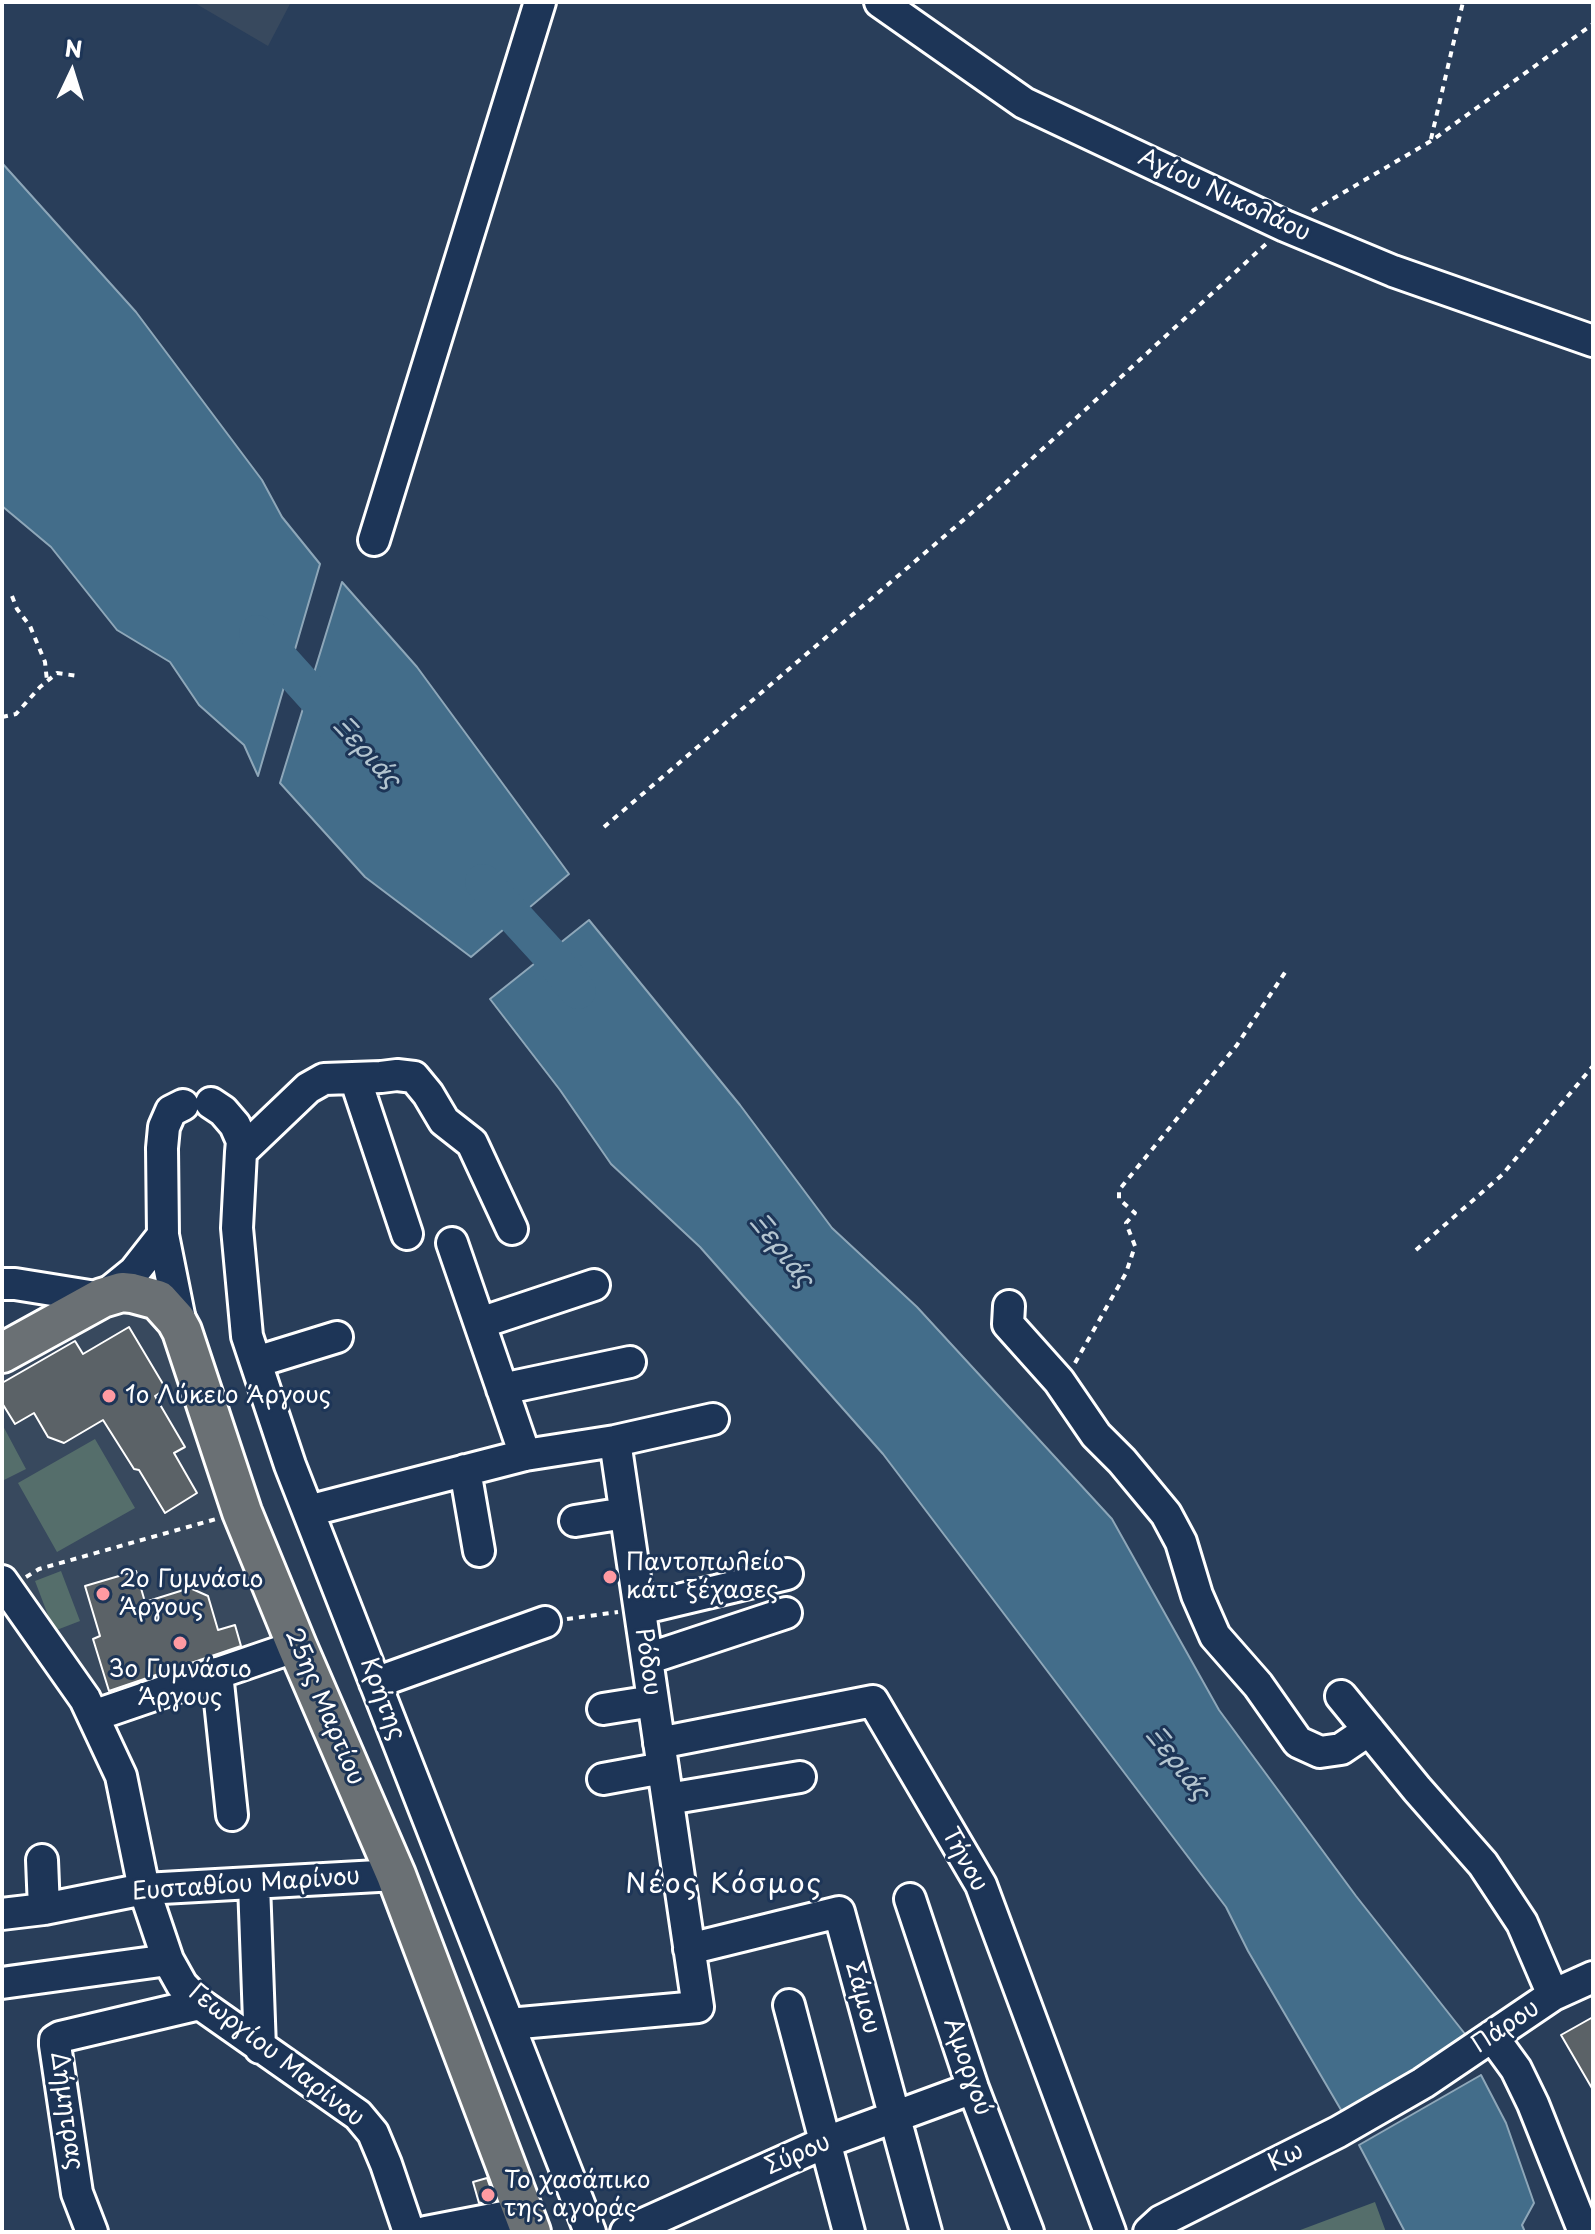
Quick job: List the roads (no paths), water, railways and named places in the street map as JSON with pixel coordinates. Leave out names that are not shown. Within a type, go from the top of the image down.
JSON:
[{"type":"main road","name":"25ης Μαρτίου","points":[[2,1353],[102,1298],[122,1292],[158,1300],[172,1314],[182,1331],[242,1512],[396,1875],[528,2223]]},
{"type":"street","points":[[374,540],[540,2]]},
{"type":"street","name":"Αγίου Νικολάου","points":[[880,2],[1024,103],[1285,226],[1393,271],[1593,341]]},
{"type":"street","points":[[241,1152],[308,1088],[324,1079],[414,1077],[444,1121],[472,1143],[512,1229]]},
{"type":"street","points":[[355,1078],[407,1234]]},
{"type":"street","name":"Κρήτης","points":[[182,1331],[163,1235],[162,1148],[164,1127],[171,1111],[197,1104],[223,1111],[235,1125],[242,1141],[237,1228],[247,1336],[308,1511],[590,2232]]},
{"type":"street","points":[[2,1284],[102,1298],[134,1272],[163,1235]]},
{"type":"street","points":[[452,1243],[525,1455]]},
{"type":"street","points":[[480,1323],[594,1285]]},
{"type":"street","points":[[1009,1306],[1008,1324],[1062,1386],[1096,1435],[1166,1514],[1181,1542],[1197,1595],[1215,1636],[1258,1685],[1298,1742],[1320,1752],[1341,1749],[1369,1730]]},
{"type":"street","points":[[256,1362],[337,1337]]},
{"type":"street","points":[[502,1389],[630,1362]]},
{"type":"street","points":[[308,1511],[525,1455],[615,1441],[713,1419]]},
{"type":"street","name":"Ρόδου","points":[[509,2024],[698,2007],[615,1441]]},
{"type":"street","points":[[465,1470],[479,1551]]},
{"type":"street","points":[[575,1521],[625,1513]]},
{"type":"street","points":[[640,1609],[787,1574]]},
{"type":"street","name":"Γεωργίου Μαρίνου","points":[[5,1585],[85,1699],[121,1776],[144,1889],[168,1960],[182,1985],[200,2004],[358,2115],[373,2133],[409,2232]]},
{"type":"street","points":[[647,1659],[786,1613]]},
{"type":"street","points":[[375,1683],[545,1622]]},
{"type":"street","points":[[93,1716],[297,1646]]},
{"type":"street","points":[[217,1673],[232,1815]]},
{"type":"street","points":[[1341,1696],[1483,1864],[1522,1923],[1553,1995]]},
{"type":"street","points":[[603,1709],[653,1701]]},
{"type":"street","name":"Τήνου","points":[[661,1756],[873,1701],[981,1885],[1110,2232]]},
{"type":"street","points":[[603,1779],[661,1756]]},
{"type":"street","points":[[668,1799],[800,1777]]},
{"type":"street","points":[[42,1860],[44,1909]]},
{"type":"street","name":"Ευσταθίου Μαρίνου","points":[[2,1914],[144,1889],[396,1875]]},
{"type":"street","points":[[254,1884],[260,2048]]},
{"type":"street","name":"Αμοργού","points":[[910,1899],[973,2088],[1028,2232]]},
{"type":"street","name":"Σάμου","points":[[689,1949],[839,1912],[926,2232]]},
{"type":"street","points":[[2,1983],[168,1960]]},
{"type":"street","name":"Πάρου","points":[[1423,2083],[1553,1995],[1591,1982]]},
{"type":"street","name":"Δήμητρας","points":[[92,2232],[77,2193],[55,2040],[200,2004]]},
{"type":"street","points":[[789,2005],[849,2232]]},
{"type":"street","points":[[1492,2036],[1516,2069],[1587,2228]]},
{"type":"street","name":"Κω","points":[[1149,2232],[1161,2221],[1338,2132],[1423,2083]]},
{"type":"street","name":"Σύρου","points":[[626,2232],[826,2142],[973,2088]]},
{"type":"street","points":[[426,2232],[528,2223]]},
{"type":"water","points":[[2,163],[136,312],[262,480],[282,517],[320,564],[258,776],[244,745],[199,705],[170,662],[117,630],[51,547],[2,506]]},
{"type":"water","points":[[342,582],[417,667],[569,874],[471,957],[365,877],[280,783]]},
{"type":"water","points":[[589,920],[740,1105],[832,1228],[917,1307],[1112,1519],[1219,1710],[1356,1896],[1469,2039],[1344,2115],[1248,1951],[1226,1907],[883,1454],[700,1247],[611,1164],[560,1090],[490,999]]},
{"type":"water","points":[[1481,2075],[1506,2123],[1534,2203],[1522,2225],[1525,2232],[1405,2232],[1359,2145]]},
{"type":"waterway","name":"Ξεριάς","points":[[257,633],[341,726]]},
{"type":"waterway","name":"Ξεριάς","points":[[483,882],[578,991]]},
{"type":"place","name":"1ο Λύκειο Άργους","points":[[109,1396]]},
{"type":"place","name":"Παντοπωλείο κάτι ξέχασες","points":[[610,1577]]},
{"type":"place","name":"2ο Γυμνάσιο Άργους","points":[[103,1594]]},
{"type":"place","name":"3ο Γυμνάσιο Άργους","points":[[180,1643]]},
{"type":"place","name":"Το χασάπικο της αγοράς","points":[[488,2195]]},
{"type":"district","name":"Νέος Κόσμος","points":[[724,1885]]}]
